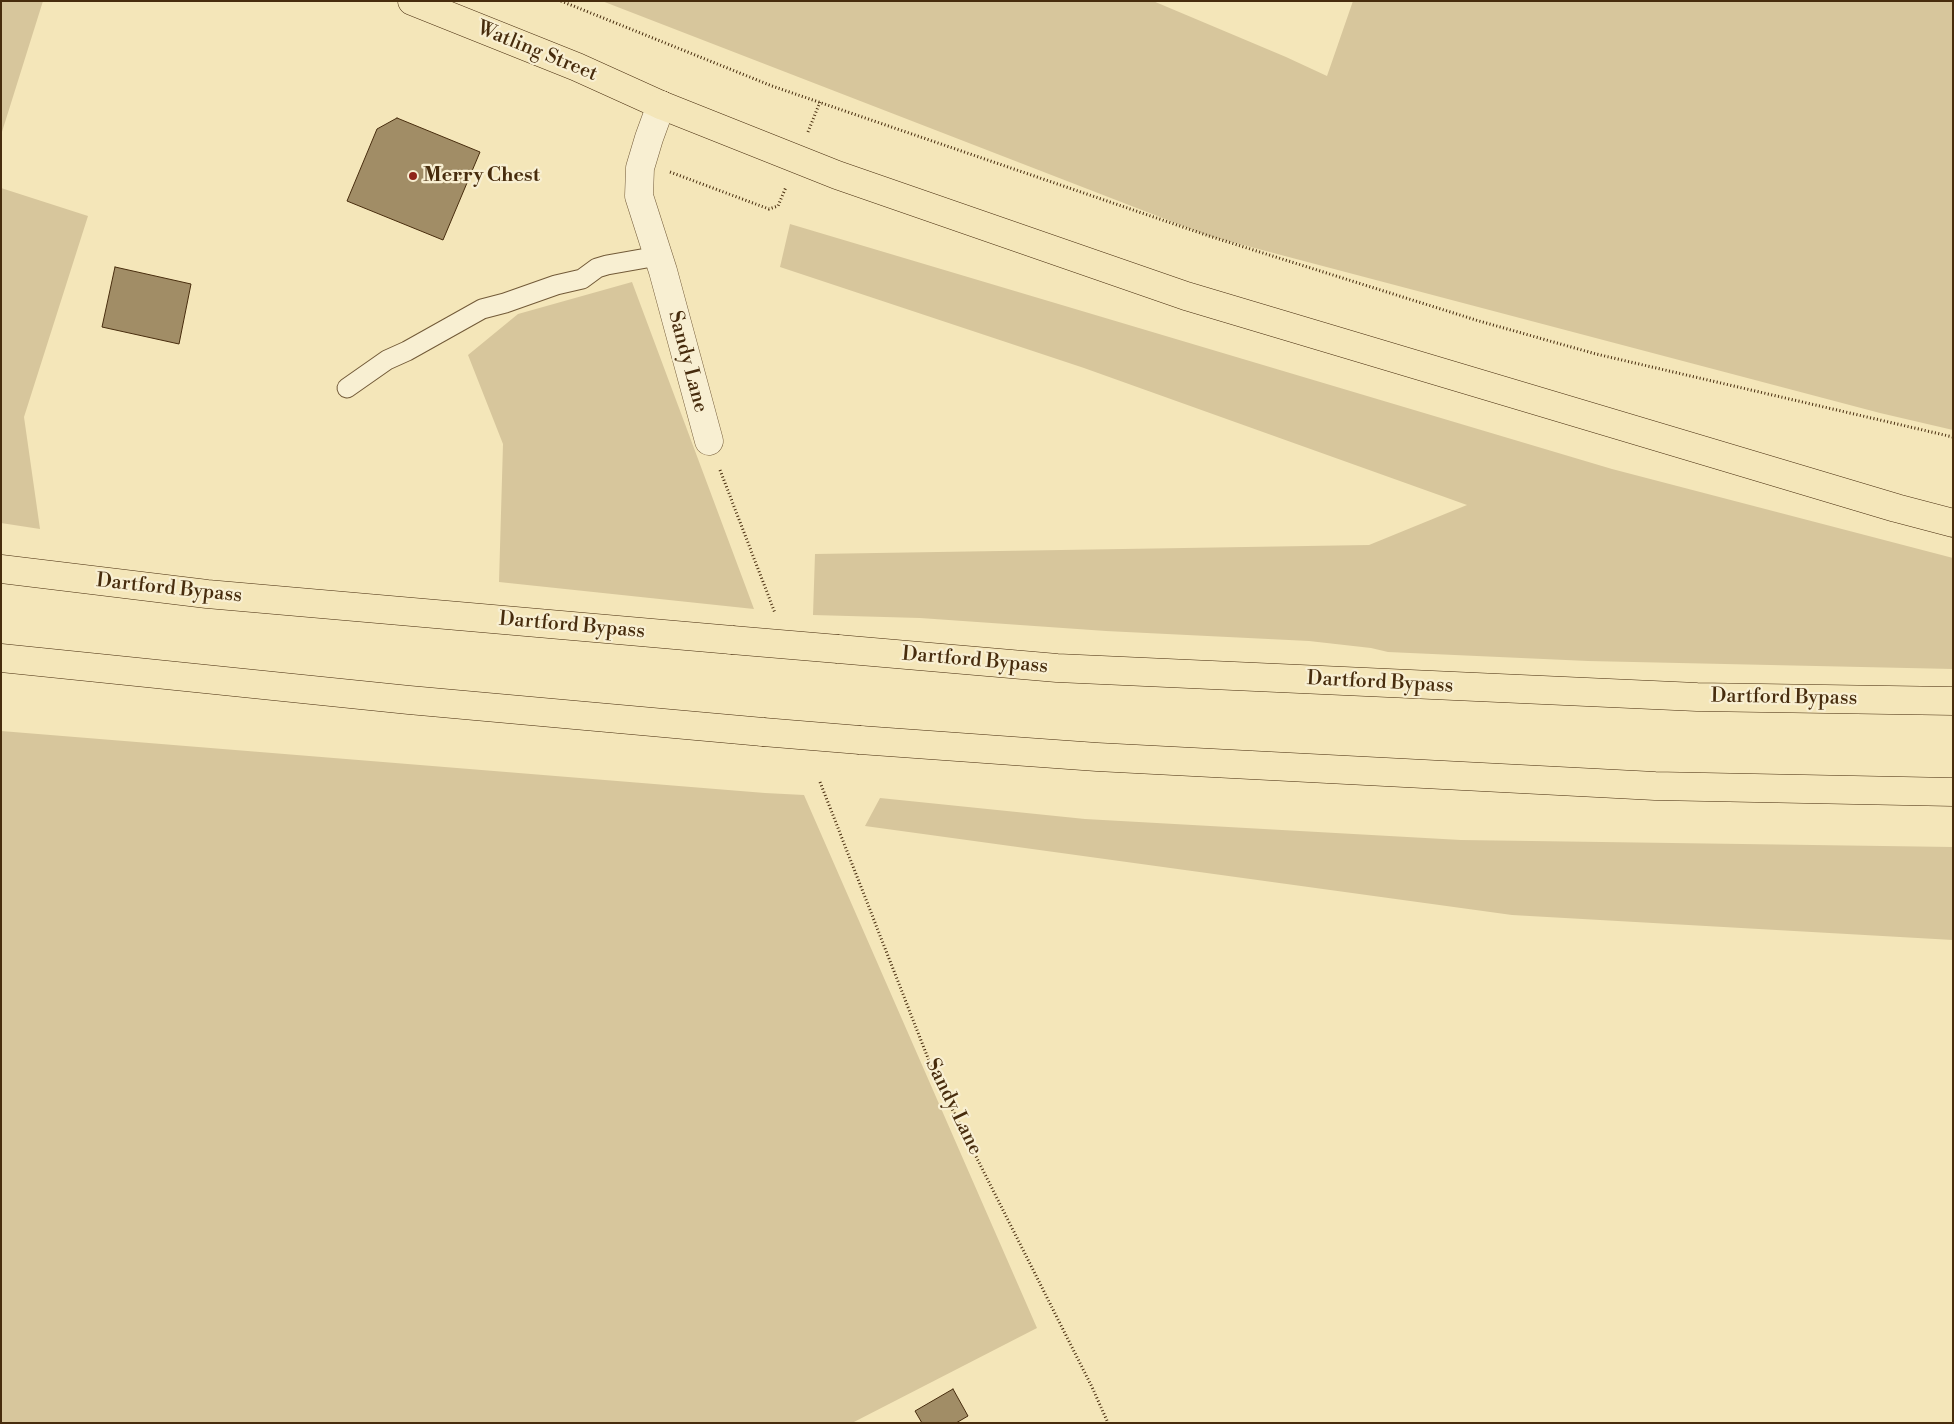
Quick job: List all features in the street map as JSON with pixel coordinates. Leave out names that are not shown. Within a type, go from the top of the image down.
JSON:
[{"type":"main road","name":"Watling Street","points":[[412,1],[577,67],[661,105],[837,175],[1186,296],[1896,508],[1953,523]]},
{"type":"main road","name":"Dartford Bypass","points":[[1,569],[207,594],[1067,669],[1697,697],[1953,701]]},
{"type":"main road","points":[[1,658],[409,700],[763,732],[1097,757],[1655,786],[1953,792]]},
{"type":"street","name":"Sandy Lane","points":[[661,105],[645,150],[639,177],[640,202],[658,256],[709,441]]},
{"type":"lane","points":[[347,388],[387,360],[407,351],[482,309],[556,285],[582,279],[597,268],[658,256]]},
{"type":"path","points":[[561,1],[772,86],[1209,236],[1470,318],[1596,354],[1953,437]]},
{"type":"path","name":"Sandy Lane","points":[[709,441],[776,614]]},
{"type":"path","name":"Sandy Lane","points":[[820,782],[934,1071],[1092,1387],[1108,1423]]},
{"type":"shaded area","points":[[1,1],[43,1],[1,135]]},
{"type":"shaded area","points":[[602,1],[1153,1],[1327,76],[1353,1],[1953,1],[1953,430],[1880,413],[1209,236]]},
{"type":"shaded area","points":[[1,188],[88,216],[24,417],[40,529],[1,523]]},
{"type":"shaded area","points":[[790,224],[1612,469],[1953,558],[1953,669],[1588,661],[1388,652],[1371,648],[1309,641],[1106,631],[920,618],[813,615],[815,554],[1369,545],[1467,505],[1084,368],[780,267]]},
{"type":"shaded area","points":[[632,282],[754,609],[499,582],[503,444],[468,355],[518,314]]},
{"type":"shaded area","points":[[1,731],[804,795],[1037,1328],[852,1423],[1,1423]]},
{"type":"shaded area","points":[[880,798],[1085,819],[1461,840],[1953,847],[1953,940],[1512,915],[865,826]]},
{"type":"building","name":"Merry Chest","points":[[397,118],[480,152],[443,240],[347,201],[377,129]]},
{"type":"building","points":[[115,267],[191,284],[179,344],[102,327]]},
{"type":"building","points":[[953,1389],[968,1416],[956,1423],[922,1423],[915,1411]]},
{"type":"place","name":"Merry Chest","points":[[413,176]]}]
